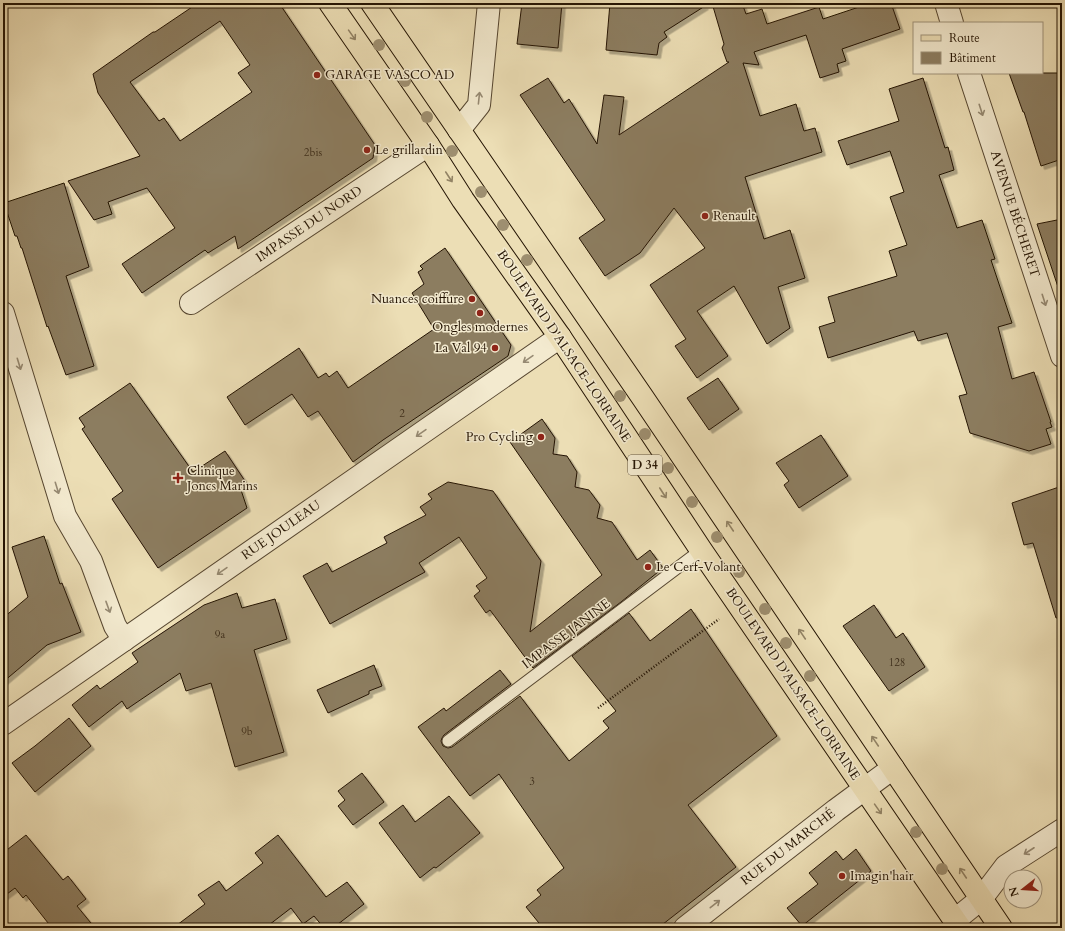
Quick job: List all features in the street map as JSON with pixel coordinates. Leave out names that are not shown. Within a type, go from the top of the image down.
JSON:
[{"type":"main road","name":"BOULEVARD D'ALSACE-LORRAINE","points":[[330,3],[468,206],[560,337],[701,550],[957,924]]},
{"type":"main road","name":"D 34","points":[[372,3],[647,404],[1001,928]]},
{"type":"street","points":[[459,130],[478,105],[489,3]]},
{"type":"street","points":[[946,3],[952,22]]},
{"type":"street","name":"AVENUE BÉCHERET","points":[[969,74],[1062,356]]},
{"type":"street","name":"IMPASSE DU NORD","points":[[191,302],[428,146]]},
{"type":"street","points":[[3,313],[65,516],[91,561],[115,626],[124,640]]},
{"type":"street","name":"RUE JOULEAU","points":[[3,724],[560,337]]},
{"type":"street","name":"RUE DU MARCHÉ","points":[[684,928],[893,768]]},
{"type":"street","points":[[957,924],[981,899],[1006,866],[1062,830]]},
{"type":"lane","name":"IMPASSE JANINE","points":[[448,741],[701,550]]},
{"type":"path","points":[[598,708],[738,604]]},
{"type":"building","points":[[198,3],[279,3],[375,145],[373,158],[238,249],[235,236],[208,253],[205,250],[142,293],[122,264],[175,228],[147,188],[108,202],[112,214],[94,220],[68,181],[140,156],[98,93],[93,74]],"holes":[[[220,21],[250,65],[238,73],[252,92],[180,141],[164,118],[159,121],[130,82]]]},
{"type":"building","points":[[522,3],[562,3],[558,48],[517,44]]},
{"type":"building","points":[[610,3],[671,3],[705,6],[664,32],[667,37],[659,43],[657,55],[606,50]]},
{"type":"building","points":[[712,3],[742,3],[746,14],[762,9],[767,24],[819,7],[823,19],[871,3],[891,3],[900,29],[842,49],[846,61],[837,64],[839,72],[820,78],[806,35],[754,52],[759,65],[743,63],[760,116],[796,104],[804,131],[815,128],[822,152],[745,177],[764,239],[790,230],[805,278],[778,287],[790,328],[767,344],[734,286],[697,311],[728,356],[697,378],[675,346],[686,339],[650,285],[705,248],[674,208],[640,253],[605,276],[579,238],[605,220],[520,95],[548,78],[564,103],[569,99],[597,144],[604,95],[624,97],[619,135],[729,62],[727,62],[722,48],[724,44]]},
{"type":"building","points":[[1062,73],[1062,159],[1041,166],[1009,74]]},
{"type":"building","points":[[923,78],[945,148],[948,147],[954,170],[939,175],[957,228],[982,220],[995,259],[991,260],[1012,323],[998,327],[1012,379],[1034,372],[1051,422],[1052,427],[1046,429],[1051,444],[1029,451],[970,433],[959,396],[967,394],[947,333],[918,341],[914,331],[828,358],[819,327],[835,322],[828,297],[897,276],[889,251],[907,245],[890,197],[904,192],[890,151],[847,165],[838,141],[899,121],[889,89]]},
{"type":"building","points":[[64,183],[89,267],[66,276],[94,366],[66,375],[48,326],[47,327],[22,248],[17,236],[15,236],[4,203]]},
{"type":"building","points":[[1062,219],[1062,287],[1058,287],[1037,224]]},
{"type":"building","points":[[445,248],[511,345],[508,356],[383,440],[353,462],[318,411],[308,417],[292,394],[245,425],[227,397],[299,348],[318,378],[326,373],[329,377],[337,371],[348,388],[434,329],[412,293],[424,284],[418,272],[423,269],[420,266]]},
{"type":"building","points":[[718,378],[739,409],[709,430],[687,398]]},
{"type":"building","name":"Clinique Joncs Marins","points":[[130,383],[193,472],[225,451],[245,481],[239,484],[247,508],[158,568],[112,499],[123,491],[82,429],[85,427],[79,418]]},
{"type":"building","points":[[542,419],[555,438],[553,454],[567,456],[577,472],[575,487],[589,490],[600,505],[597,518],[612,522],[637,560],[650,550],[663,568],[621,602],[533,668],[490,610],[486,613],[474,596],[480,591],[476,586],[487,578],[459,537],[419,563],[425,572],[330,624],[303,576],[327,563],[332,572],[387,543],[384,537],[426,515],[420,507],[432,499],[428,494],[448,482],[493,491],[541,561],[530,632],[602,575],[510,442]]},
{"type":"building","points":[[821,435],[848,476],[799,508],[784,485],[789,481],[776,463]]},
{"type":"building","points":[[1062,486],[1062,617],[1056,618],[1033,543],[1024,545],[1012,503]]},
{"type":"building","points":[[44,536],[60,584],[62,583],[81,632],[47,645],[3,682],[3,618],[28,597],[12,547]]},
{"type":"building","points":[[237,593],[242,608],[275,599],[287,639],[254,650],[284,752],[235,767],[211,683],[186,691],[180,673],[127,709],[122,701],[89,727],[72,705],[97,685],[100,689],[138,662],[132,653],[204,605]]},
{"type":"building","points":[[874,605],[896,638],[903,633],[925,667],[889,691],[843,626]]},
{"type":"building","points":[[691,609],[777,736],[688,805],[736,867],[658,928],[543,928],[526,907],[541,895],[537,890],[564,868],[499,774],[470,796],[418,727],[444,708],[446,711],[500,670],[511,684],[444,735],[441,741],[443,746],[448,748],[452,747],[520,696],[569,761],[609,728],[603,721],[616,711],[572,656],[629,613],[650,641]]},
{"type":"building","points":[[374,665],[382,686],[369,691],[369,694],[328,713],[317,690]]},
{"type":"building","points":[[69,718],[91,746],[35,792],[12,763]]},
{"type":"building","points":[[362,773],[384,802],[353,825],[338,806],[345,800],[338,791]]},
{"type":"building","points":[[449,796],[480,833],[436,868],[434,867],[420,878],[379,823],[403,805],[415,822]]},
{"type":"building","points":[[26,835],[63,880],[68,876],[86,899],[77,906],[95,928],[52,928],[26,895],[23,898],[15,888],[3,897],[3,853]]},
{"type":"building","points":[[278,835],[326,897],[347,882],[364,904],[333,928],[324,928],[314,916],[303,924],[291,908],[265,928],[173,928],[205,904],[198,895],[219,881],[226,891],[263,863],[255,853]]},
{"type":"building","points":[[856,849],[871,871],[802,926],[787,908],[818,884],[809,873],[836,851],[843,860]]},
{"type":"place","name":"GARAGE VASCO AD","points":[[317,75]]},
{"type":"place","name":"Le grillardin","points":[[367,150]]},
{"type":"place","name":"Renault","points":[[705,216]]},
{"type":"place","name":"Nuances coiffure","points":[[472,299]]},
{"type":"place","name":"Ongles modernes","points":[[480,313]]},
{"type":"place","name":"La Val 94","points":[[495,348]]},
{"type":"place","name":"Pro Cycling","points":[[541,437]]},
{"type":"place","name":"Clinique Joncs Marins","points":[[178,478]]},
{"type":"place","name":"Le Cerf-Volant","points":[[648,567]]},
{"type":"place","name":"Imagin'hair","points":[[842,876]]}]
